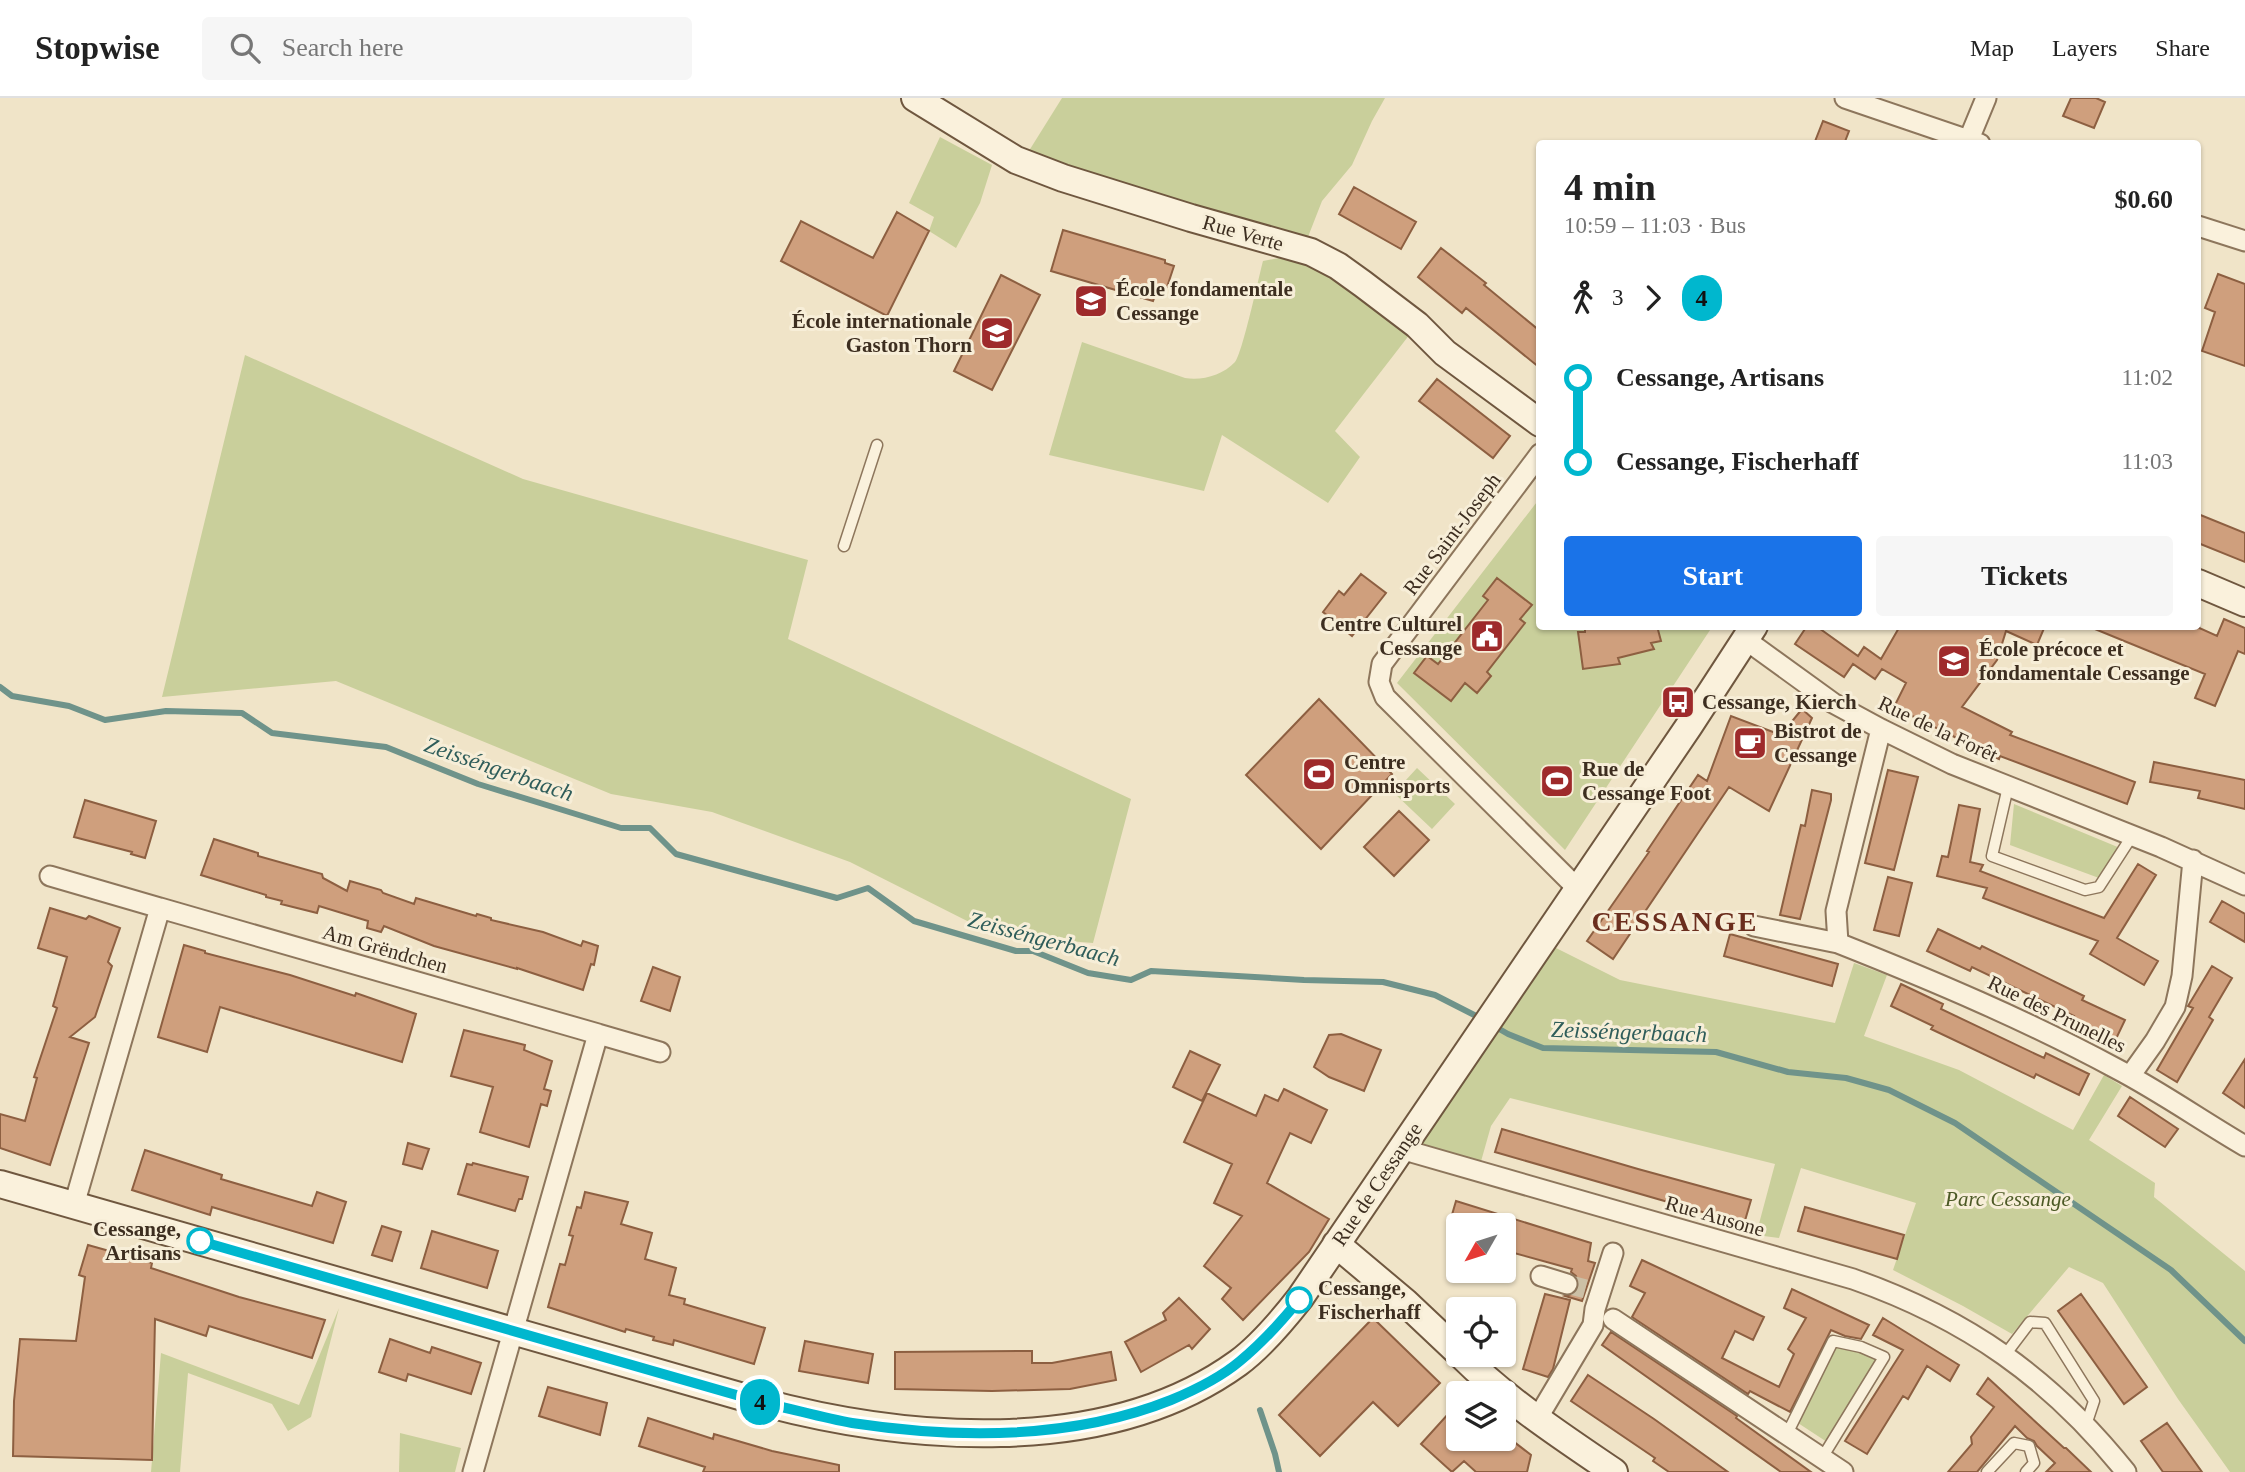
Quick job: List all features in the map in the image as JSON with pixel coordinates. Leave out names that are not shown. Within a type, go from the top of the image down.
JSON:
[{"type":"main road","name":"Rue Verte","points":[[915,98],[1016,160],[1088,186],[1311,252],[1338,266],[1417,325],[1446,353],[1536,420]]},
{"type":"main road","points":[[2201,584],[2245,603]]},
{"type":"main road","name":"Rue de Cessange","points":[[0,1184],[764,1403],[851,1422],[926,1431],[1016,1433],[1087,1425],[1141,1412],[1193,1391],[1239,1363],[1266,1338],[1300,1298],[1750,633]]},
{"type":"main road","points":[[1336,1244],[1405,1302],[1446,1341]]},
{"type":"main road","points":[[1474,1367],[1537,1419],[1615,1472]]},
{"type":"street","points":[[1845,98],[1966,140]]},
{"type":"street","points":[[1973,140],[1986,98]]},
{"type":"street","points":[[2201,227],[2245,241]]},
{"type":"street","name":"Rue Saint-Joseph","points":[[1536,459],[1382,664],[1379,682],[1385,697],[1578,888]]},
{"type":"street","name":"Rue de la Forêt","points":[[1750,633],[1833,703],[1881,729],[1952,764],[2193,860],[2245,885]]},
{"type":"street","points":[[1839,943],[1836,911],[1881,729]]},
{"type":"street","points":[[2130,1076],[2175,1007],[2182,976],[2193,860]]},
{"type":"street","name":"Am Grëndchen","points":[[50,876],[660,1052]]},
{"type":"street","points":[[74,1205],[160,908]]},
{"type":"street","name":"Rue des Prunelles","points":[[1755,926],[1839,943],[1973,998],[2130,1076],[2245,1146]]},
{"type":"street","points":[[473,1472],[597,1034]]},
{"type":"street","name":"Rue Ausone","points":[[1401,1149],[1853,1279],[1911,1301],[1939,1314],[2005,1355],[2041,1382],[2086,1425],[2126,1472]]},
{"type":"street","points":[[1584,1289],[1613,1253]]},
{"type":"street","points":[[1541,1276],[1584,1289]]},
{"type":"street","points":[[1537,1419],[1593,1325],[1584,1289]]},
{"type":"street","points":[[1613,1319],[1843,1472]]},
{"type":"lane","points":[[844,546],[877,445]]},
{"type":"lane","name":"Rue de la Forêt","points":[[2008,787],[1992,856],[2085,890],[2099,887],[2132,835]]},
{"type":"lane","points":[[2005,1355],[2030,1322],[2045,1323],[2094,1401],[2086,1425]]},
{"type":"lane","points":[[1787,1434],[1833,1340],[1861,1347],[1884,1357],[1822,1458]]},
{"type":"lane","points":[[1987,1472],[2014,1443],[2029,1446],[2035,1463],[2026,1472]]},
{"type":"green space","points":[[1062,98],[1385,98],[1352,165],[1322,201],[1306,242],[1027,154]]},
{"type":"green space","points":[[940,137],[992,165],[980,203],[956,248],[929,231],[934,217],[909,203]]},
{"type":"green space","points":[[1311,252],[1417,325],[1335,431],[1360,457],[1328,503],[1222,435],[1204,491],[1049,455],[1082,342],[1185,378],[1198,379],[1218,374],[1230,367],[1238,356],[1263,261]]},
{"type":"green space","points":[[245,355],[523,479],[808,560],[788,639],[1131,799],[1093,943],[995,935],[850,862],[712,812],[611,794],[336,681],[162,697]]},
{"type":"green space","points":[[1536,503],[1536,630],[1710,630],[1565,850],[1397,683]]},
{"type":"green space","points":[[1417,768],[1455,804],[1432,829],[1394,793]]},
{"type":"green space","points":[[2014,804],[2120,848],[2099,878],[2010,845]]},
{"type":"green space","name":"Parc Cessange","points":[[1539,947],[1556,948],[1620,980],[1835,1023],[1854,963],[1887,975],[1864,1036],[1959,1070],[2073,1130],[2104,1075],[2122,1086],[2089,1140],[2155,1183],[2154,1197],[2245,1271],[2245,1472],[2230,1472],[2178,1399],[2103,1283],[2069,1267],[2012,1334],[1893,1270],[1916,1203],[1801,1168],[1779,1238],[1756,1235],[1775,1164],[1510,1098],[1491,1126],[1478,1172],[1401,1149]]},
{"type":"green space","points":[[339,1308],[311,1417],[288,1431],[272,1404],[188,1373],[180,1472],[151,1472],[161,1353],[299,1405]]},
{"type":"green space","points":[[1834,1345],[1860,1351],[1878,1359],[1827,1442],[1798,1423]]},
{"type":"green space","points":[[400,1433],[461,1448],[455,1472],[399,1472]]},
{"type":"building","points":[[2071,98],[2096,98],[2105,102],[2094,128],[2063,116]]},
{"type":"building","points":[[1823,121],[1849,131],[1846,140],[1816,140]]},
{"type":"building","points":[[1354,187],[1416,222],[1401,249],[1339,214]]},
{"type":"building","points":[[897,212],[929,231],[887,316],[781,261],[801,221],[873,258]]},
{"type":"building","points":[[1063,230],[1165,260],[1165,263],[1174,266],[1167,287],[1159,285],[1153,301],[1051,271]]},
{"type":"building","points":[[1441,248],[1486,283],[1484,285],[1536,328],[1536,365],[1466,308],[1462,313],[1418,277]]},
{"type":"building","points":[[2218,274],[2245,284],[2245,366],[2202,351],[2215,312],[2205,308]]},
{"type":"building","name":"École internationale Gaston Thorn","points":[[1001,275],[1040,295],[992,390],[954,371]]},
{"type":"building","points":[[1437,379],[1510,436],[1493,458],[1419,401]]},
{"type":"building","points":[[2201,515],[2245,533],[2245,562],[2201,544]]},
{"type":"building","points":[[1361,574],[1386,593],[1352,636],[1323,612],[1339,591],[1344,595]]},
{"type":"building","name":"Centre Culturel Cessange","points":[[1497,578],[1532,605],[1520,619],[1525,623],[1487,672],[1491,676],[1477,693],[1465,683],[1451,701],[1414,673],[1427,656],[1438,664],[1488,600],[1483,596]]},
{"type":"building","points":[[2224,619],[2245,628],[2245,654],[2238,651],[2215,706],[2195,698],[2205,674],[2097,630],[2201,629],[2217,636]]},
{"type":"building","points":[[1658,630],[1661,641],[1651,643],[1654,649],[1618,658],[1620,664],[1583,669],[1578,632]]},
{"type":"building","points":[[1804,630],[1822,630],[1858,656],[1864,647],[1881,659],[1898,630],[2043,630],[2037,645],[2006,631],[1997,660],[1962,707],[2012,732],[2010,735],[2135,782],[2127,804],[2000,756],[1999,759],[1894,707],[1906,683],[1882,669],[1875,679],[1853,664],[1844,677],[1795,644]]},
{"type":"building","name":"Centre Omnisports","points":[[1319,699],[1392,774],[1321,849],[1246,775]]},
{"type":"building","points":[[1802,709],[1812,718],[1769,811],[1729,787],[1613,959],[1587,941],[1698,775],[1707,781],[1731,716],[1781,735]]},
{"type":"building","points":[[2154,762],[2245,780],[2245,809],[2198,798],[2200,791],[2150,782]]},
{"type":"building","points":[[1888,770],[1918,777],[1894,870],[1865,863]]},
{"type":"building","points":[[1812,790],[1831,794],[1831,800],[1800,919],[1780,915],[1801,825],[1805,826]]},
{"type":"building","points":[[85,800],[156,821],[145,858],[74,837]]},
{"type":"building","points":[[1959,805],[1980,809],[1970,862],[1983,865],[1980,871],[2104,918],[2138,864],[2156,875],[2117,938],[2158,961],[2144,985],[2090,954],[2098,941],[1983,898],[1987,888],[1937,876],[1942,856],[1948,857]]},
{"type":"building","points":[[1399,811],[1429,840],[1394,876],[1364,847]]},
{"type":"building","points":[[214,839],[258,853],[258,856],[322,874],[323,878],[347,891],[350,881],[414,904],[416,898],[543,932],[581,946],[583,941],[598,946],[594,965],[591,964],[583,990],[517,968],[434,946],[384,926],[381,932],[367,928],[368,921],[319,906],[317,913],[281,904],[282,901],[266,895],[201,875]]},
{"type":"building","points":[[1888,877],[1912,883],[1899,936],[1874,930]]},
{"type":"building","points":[[2222,901],[2245,914],[2245,942],[2210,922]]},
{"type":"building","points":[[50,908],[86,919],[89,916],[120,928],[108,962],[112,966],[95,1017],[70,1037],[89,1043],[50,1165],[0,1148],[0,1114],[25,1121],[37,1078],[34,1077],[57,1008],[53,1006],[67,957],[38,948]]},
{"type":"building","points":[[1938,929],[1980,949],[1982,946],[2084,996],[2082,1000],[2125,1020],[2115,1041],[2072,1020],[2074,1016],[1972,967],[1970,971],[1927,951]]},
{"type":"building","points":[[1730,934],[1838,964],[1832,986],[1724,956]]},
{"type":"building","points":[[184,945],[355,996],[356,993],[416,1014],[402,1062],[220,1007],[207,1052],[158,1037]]},
{"type":"building","points":[[2212,966],[2232,978],[2209,1017],[2213,1020],[2177,1082],[2157,1070],[2193,1008],[2188,1006]]},
{"type":"building","points":[[653,967],[680,977],[670,1011],[641,1001]]},
{"type":"building","points":[[1901,984],[1943,1004],[1941,1009],[2044,1058],[2046,1053],[2089,1074],[2079,1095],[2036,1074],[2034,1078],[1931,1029],[1933,1026],[1891,1006]]},
{"type":"building","points":[[464,1030],[525,1045],[524,1050],[552,1061],[544,1089],[551,1091],[547,1106],[541,1104],[529,1147],[480,1132],[493,1087],[451,1076]]},
{"type":"building","points":[[1341,1034],[1381,1050],[1364,1091],[1329,1077],[1314,1067],[1329,1035]]},
{"type":"building","points":[[1190,1051],[1220,1065],[1202,1101],[1173,1087]]},
{"type":"building","points":[[2245,1059],[2245,1108],[2223,1093]]},
{"type":"building","points":[[1284,1089],[1327,1110],[1311,1143],[1290,1133],[1267,1183],[1329,1219],[1309,1252],[1243,1320],[1222,1299],[1231,1288],[1204,1266],[1242,1216],[1214,1203],[1232,1164],[1184,1142],[1207,1093],[1256,1116],[1265,1095],[1278,1101]]},
{"type":"building","points":[[2130,1097],[2178,1129],[2165,1147],[2118,1116]]},
{"type":"building","points":[[1502,1129],[1751,1200],[1744,1224],[1495,1152]]},
{"type":"building","points":[[408,1143],[429,1149],[422,1169],[403,1164]]},
{"type":"building","points":[[145,1150],[222,1175],[221,1179],[312,1206],[317,1192],[346,1202],[333,1243],[212,1207],[210,1215],[132,1190]]},
{"type":"building","points":[[473,1163],[528,1177],[522,1199],[519,1199],[515,1211],[458,1194],[467,1164]]},
{"type":"building","points":[[585,1192],[628,1202],[621,1224],[652,1233],[645,1259],[676,1268],[669,1295],[685,1299],[684,1304],[765,1328],[754,1364],[674,1340],[673,1345],[653,1340],[654,1337],[626,1329],[625,1332],[548,1307],[560,1264],[565,1265],[573,1236],[569,1235],[577,1207],[581,1208]]},
{"type":"building","points":[[1456,1201],[1495,1213],[1452,1213]]},
{"type":"building","points":[[1805,1207],[1904,1235],[1897,1259],[1798,1231]]},
{"type":"building","points":[[1516,1220],[1591,1243],[1588,1261],[1595,1263],[1582,1301],[1565,1296],[1575,1293],[1579,1287],[1572,1269],[1516,1254]]},
{"type":"building","points":[[382,1226],[401,1232],[392,1261],[372,1255]]},
{"type":"building","points":[[432,1231],[498,1251],[487,1288],[421,1268]]},
{"type":"building","points":[[88,1245],[152,1263],[151,1268],[239,1297],[325,1320],[312,1358],[209,1326],[206,1336],[155,1319],[152,1460],[13,1456],[14,1401],[20,1339],[76,1341],[85,1277],[79,1275]]},
{"type":"building","points":[[1642,1260],[1764,1317],[1753,1340],[1735,1331],[1722,1358],[1779,1387],[1794,1354],[1788,1349],[1806,1318],[1784,1308],[1792,1289],[1869,1325],[1861,1339],[1831,1330],[1790,1412],[1750,1391],[1748,1394],[1632,1317],[1645,1293],[1630,1286]]},
{"type":"building","points":[[1545,1294],[1570,1300],[1553,1369],[1548,1377],[1523,1369]]},
{"type":"building","points":[[2081,1294],[2147,1387],[2124,1404],[2058,1311]]},
{"type":"building","points":[[1179,1298],[1210,1329],[1192,1349],[1189,1345],[1141,1372],[1125,1342],[1166,1320],[1163,1313]]},
{"type":"building","points":[[1373,1318],[1440,1383],[1398,1426],[1373,1402],[1320,1456],[1279,1415]]},
{"type":"building","points":[[1883,1318],[1959,1365],[1950,1381],[1927,1366],[1908,1399],[1903,1396],[1867,1454],[1845,1441],[1903,1350],[1873,1335]]},
{"type":"building","points":[[1611,1332],[1737,1416],[1736,1418],[1811,1472],[1781,1472],[1602,1345]]},
{"type":"building","points":[[390,1339],[430,1353],[432,1347],[481,1363],[471,1394],[408,1374],[406,1381],[379,1372]]},
{"type":"building","points":[[805,1341],[873,1354],[868,1383],[799,1371]]},
{"type":"building","points":[[1032,1351],[1032,1363],[1052,1363],[1111,1352],[1116,1380],[1070,1389],[895,1389],[895,1352]]},
{"type":"building","points":[[1588,1375],[1728,1472],[1669,1472],[1653,1461],[1655,1458],[1571,1401]]},
{"type":"building","points":[[1988,1378],[2091,1472],[2046,1472],[2055,1463],[2015,1426],[1977,1472],[1948,1472],[1972,1444],[1971,1437],[1994,1407],[1977,1394]]},
{"type":"building","points":[[548,1387],[607,1403],[600,1435],[539,1416]]},
{"type":"building","points":[[1446,1416],[1446,1451],[1516,1451],[1516,1443],[1531,1455],[1527,1472],[1476,1472],[1464,1461],[1452,1472],[1421,1444]]},
{"type":"building","points":[[648,1418],[713,1439],[714,1434],[772,1451],[839,1465],[839,1472],[703,1472],[705,1467],[639,1446]]},
{"type":"building","points":[[2167,1423],[2202,1472],[2163,1472],[2141,1441]]},
{"type":"waterway","name":"Zeisséngerbaach","points":[[0,687],[12,696],[69,706],[105,720],[166,711],[242,713],[272,733],[386,747],[478,784],[621,828],[650,828],[676,854],[837,898],[868,888],[914,921],[1016,951],[1033,951],[1088,973],[1131,980],[1151,971],[1383,982],[1435,995],[1482,1019]]},
{"type":"waterway","name":"Zeisséngerbaach","points":[[1494,1026],[1543,1048],[1716,1052],[1788,1072],[1846,1078],[1889,1090],[1955,1123],[2171,1270],[2245,1341]]},
{"type":"waterway","points":[[1260,1410],[1279,1472]]},
{"type":"tunnel","points":[[1567,1284],[1586,1289]]},
{"type":"bus line","name":"4","points":[[200,1241],[764,1403],[851,1422],[926,1431],[1016,1433],[1087,1425],[1141,1412],[1193,1391],[1239,1363],[1266,1338],[1299,1300]]},
{"type":"place","name":"École fondamentale Cessange","points":[[1091,301]]},
{"type":"place","name":"École internationale Gaston Thorn","points":[[997,333]]},
{"type":"place","name":"Centre Culturel Cessange","points":[[1487,636]]},
{"type":"place","name":"École précoce et fondamentale Cessange","points":[[1954,661]]},
{"type":"place","name":"Cessange, Kierch","points":[[1678,702]]},
{"type":"place","name":"Bistrot de Cessange","points":[[1750,743]]},
{"type":"place","name":"Centre Omnisports","points":[[1319,774]]},
{"type":"place","name":"Rue de Cessange Foot","points":[[1557,781]]},
{"type":"place","name":"Cessange, Artisans","points":[[200,1241]]},
{"type":"place","name":"Cessange, Fischerhaff","points":[[1299,1300]]},
{"type":"district","name":"CESSANGE","points":[[1675,921]]}]
